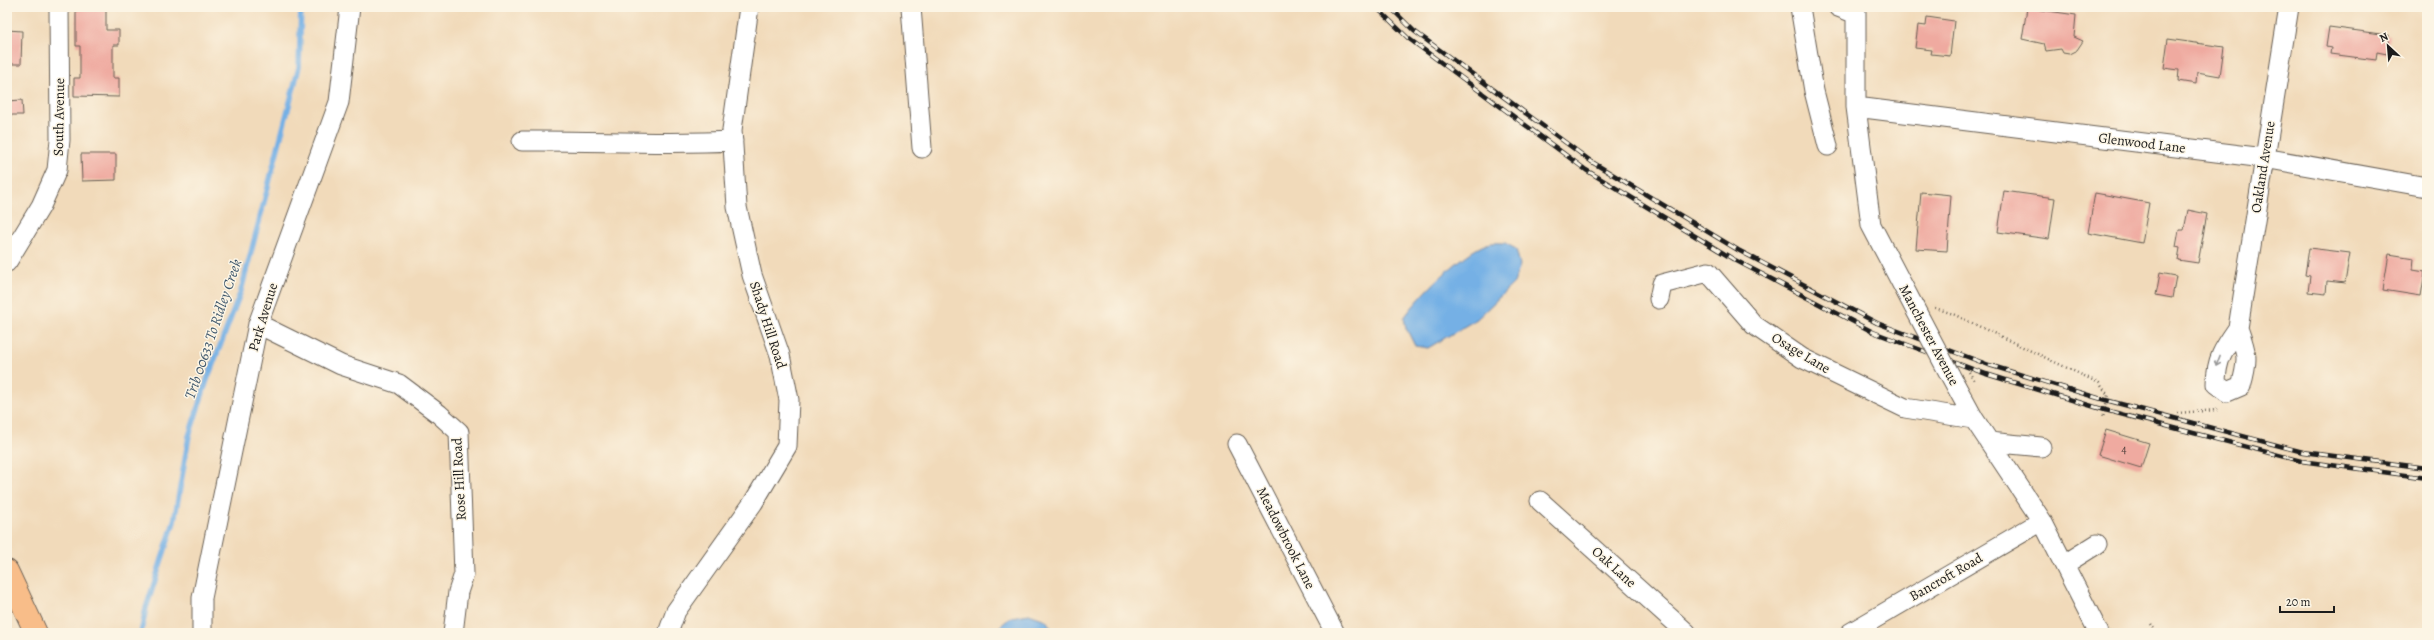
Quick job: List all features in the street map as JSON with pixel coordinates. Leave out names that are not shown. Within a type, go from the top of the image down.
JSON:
[{"type":"main road","points":[[7,571],[36,633]]},
{"type":"street","name":"South Avenue","points":[[7,262],[41,206],[57,170],[60,140],[59,7]]},
{"type":"street","name":"Park Avenue","points":[[202,633],[202,598],[258,324],[339,102],[350,7]]},
{"type":"street","name":"Shady Hill Road","points":[[668,633],[676,611],[753,503],[787,446],[789,400],[780,355],[752,274],[737,207],[732,130],[749,7]]},
{"type":"street","points":[[911,7],[922,148]]},
{"type":"street","points":[[1800,7],[1814,91],[1828,146]]},
{"type":"street","points":[[1838,7],[1856,11]]},
{"type":"street","name":"Oakland Avenue","points":[[2238,328],[2247,352],[2246,370],[2241,386],[2227,392],[2216,384],[2216,366],[2223,348],[2238,328],[2289,7]]},
{"type":"street","name":"Manchester Avenue","points":[[1856,11],[1856,107],[1871,225],[1923,307],[1950,375],[1974,419],[2042,521],[2099,633]]},
{"type":"street","name":"Glenwood Lane","points":[[1856,107],[2264,158],[2427,187]]},
{"type":"street","points":[[522,141],[582,140],[685,144],[733,141]]},
{"type":"street","name":"Osage Lane","points":[[1659,299],[1662,284],[1708,272],[1754,325],[1802,358],[1905,408],[1974,419]]},
{"type":"street","name":"Rose Hill Road","points":[[258,324],[341,365],[398,384],[439,414],[459,432],[464,574],[458,592],[454,633]]},
{"type":"street","points":[[1989,442],[2041,447],[2006,467]]},
{"type":"street","name":"Meadowbrook Lane","points":[[1237,444],[1335,633]]},
{"type":"street","name":"Oak Lane","points":[[1540,501],[1687,633]]},
{"type":"street","name":"Bancroft Road","points":[[1850,633],[2042,521]]},
{"type":"street","points":[[2065,564],[2097,544]]},
{"type":"path","points":[[1923,307],[1953,314],[2099,383],[2108,395],[2103,418]]},
{"type":"path","points":[[2177,414],[2217,410],[2226,401],[2227,392]]},
{"type":"path","points":[[2151,624],[2157,633]]},
{"type":"water","points":[[1489,243],[1505,243],[1516,249],[1520,265],[1514,283],[1477,319],[1428,348],[1415,346],[1406,328],[1404,318],[1420,298],[1454,265],[1466,256]]},
{"type":"water","points":[[1029,614],[1046,620],[1054,633],[992,633],[1011,617]]},
{"type":"building","points":[[76,7],[106,7],[106,30],[119,30],[119,45],[113,45],[113,78],[119,78],[119,97],[74,96],[74,78],[80,78],[80,46],[76,46]]},
{"type":"building","points":[[2027,8],[2076,15],[2074,37],[2083,41],[2077,50],[2069,54],[2063,53],[2061,49],[2046,51],[2044,44],[2022,39]]},
{"type":"building","points":[[1927,17],[1954,21],[1950,56],[1931,54],[1932,50],[1915,48],[1918,25],[1926,26]]},
{"type":"building","points":[[2329,27],[2389,35],[2387,54],[2377,52],[2376,60],[2330,54],[2331,48],[2326,47]]},
{"type":"building","points":[[7,30],[22,31],[21,64],[7,64]]},
{"type":"building","points":[[2168,39],[2224,47],[2220,76],[2197,72],[2196,84],[2178,81],[2179,70],[2164,68]]},
{"type":"building","points":[[22,100],[23,115],[7,115],[7,101]]},
{"type":"building","points":[[81,154],[116,154],[116,180],[82,181]]},
{"type":"building","points":[[2004,191],[2055,198],[2049,239],[1998,232]]},
{"type":"building","points":[[1921,192],[1951,195],[1947,251],[1916,249]]},
{"type":"building","points":[[2095,193],[2149,203],[2142,243],[2088,233]]},
{"type":"building","points":[[2188,210],[2207,214],[2198,263],[2178,260],[2180,248],[2176,247],[2179,230],[2184,230]]},
{"type":"building","points":[[2309,248],[2350,253],[2345,283],[2327,281],[2326,294],[2308,292],[2310,276],[2305,275]]},
{"type":"building","points":[[2389,254],[2414,258],[2413,270],[2425,272],[2421,296],[2383,290]]},
{"type":"building","points":[[2160,273],[2176,276],[2172,298],[2156,295]]},
{"type":"building","points":[[2106,430],[2149,443],[2141,468],[2098,455]]},
{"type":"waterway","name":"Trib 00633 To Ridley Creek","points":[[141,633],[146,608],[174,522],[189,436],[207,380],[241,291],[299,67],[301,7]]},
{"type":"railway","points":[[1376,7],[1408,38],[1586,170],[1733,259],[1873,332],[1986,374],[2105,410],[2301,461],[2427,478]]},
{"type":"railway","points":[[1390,7],[1414,31],[1592,162],[1738,250],[1877,323],[1989,365],[2098,398],[2303,452],[2427,468]]}]
